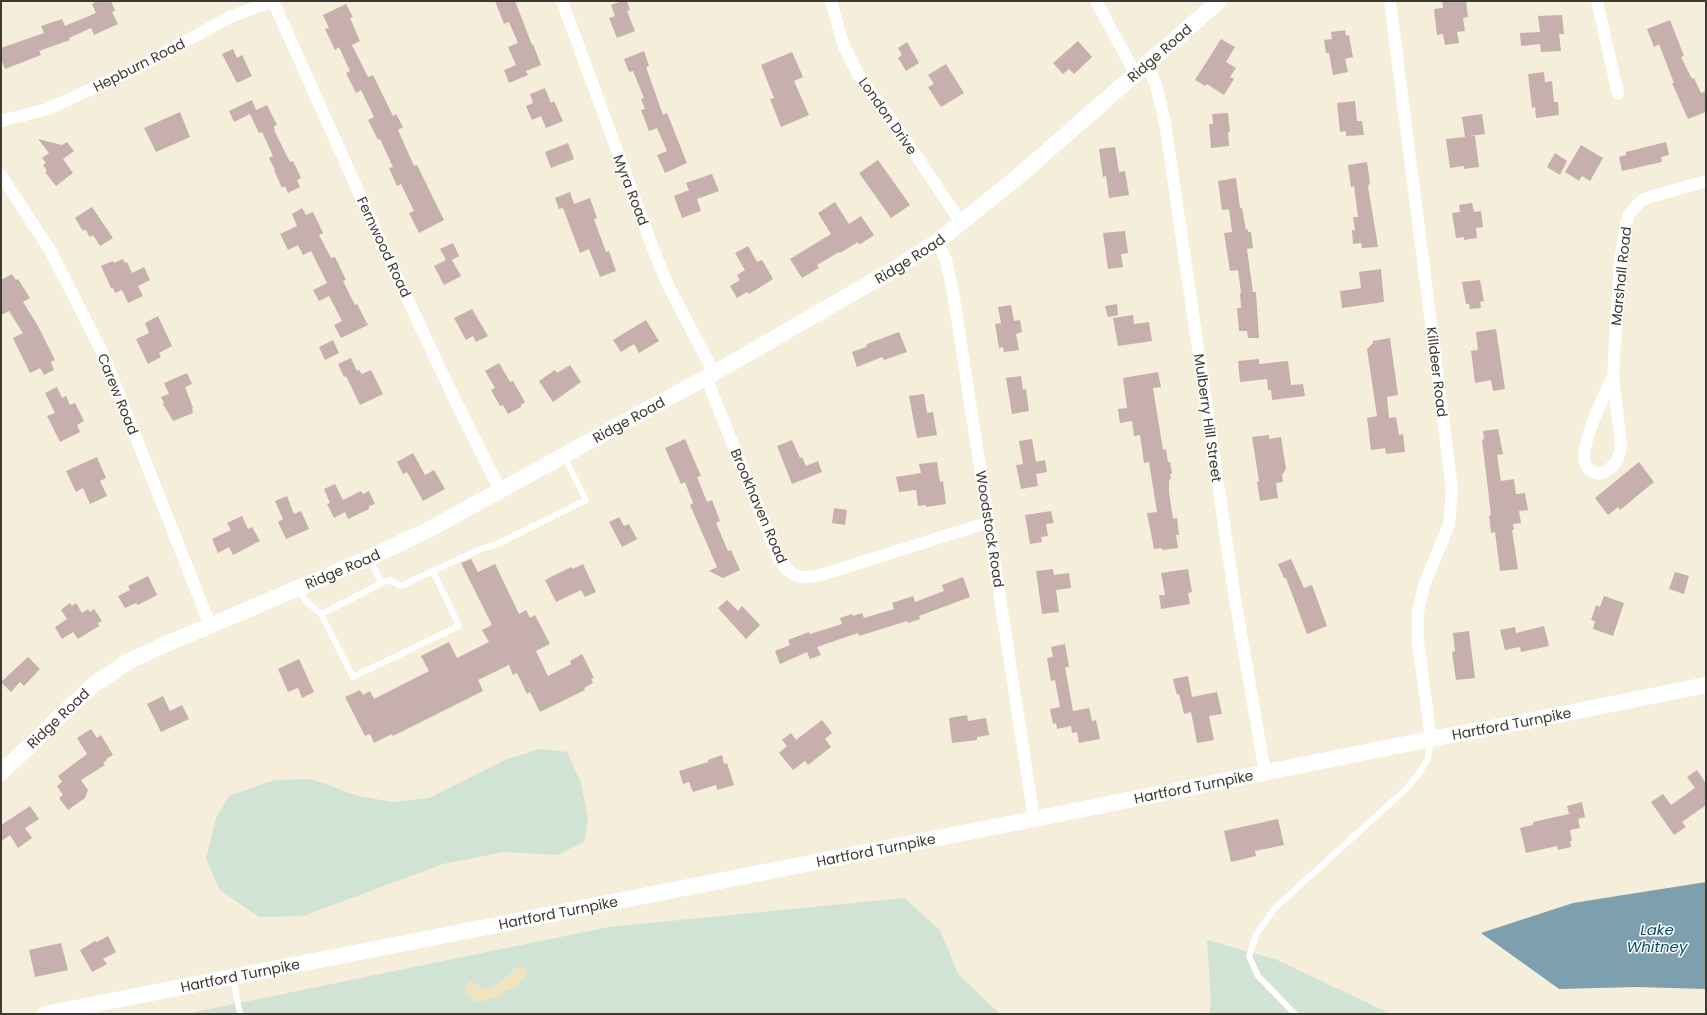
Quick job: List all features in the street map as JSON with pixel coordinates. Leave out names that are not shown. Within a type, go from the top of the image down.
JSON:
[{"type":"main road","name":"Ridge Road","points":[[1,773],[94,684],[129,661],[419,535],[564,456],[861,290],[937,242],[1026,170],[1219,1]]},
{"type":"main road","name":"Hartford Turnpike","points":[[45,1014],[1034,819],[1431,739],[1530,721],[1706,684]]},
{"type":"street","name":"Hepburn Road","points":[[1,122],[48,108],[133,70],[232,16],[273,1]]},
{"type":"street","name":"Fernwood Road","points":[[273,1],[390,262],[452,394],[500,490]]},
{"type":"street","name":"Myra Road","points":[[562,1],[655,254],[710,375]]},
{"type":"street","name":"London Drive","points":[[831,1],[843,44],[858,74],[909,145],[961,223]]},
{"type":"street","name":"Mulberry Hill Street","points":[[1096,1],[1142,69],[1156,85],[1165,123],[1233,586],[1265,773]]},
{"type":"street","name":"Killdeer Road","points":[[1390,1],[1452,490],[1449,525],[1424,585],[1418,613],[1418,642],[1431,739]]},
{"type":"street","points":[[1597,1],[1618,94]]},
{"type":"street","name":"Carew Road","points":[[1,175],[50,250],[103,354],[210,625]]},
{"type":"street","name":"Marshall Road","points":[[1613,376],[1588,434],[1584,455],[1584,462],[1587,468],[1599,474],[1613,467],[1620,454],[1621,445],[1613,376],[1620,261],[1629,214],[1641,201],[1650,197],[1706,181]]},
{"type":"street","name":"Woodstock Road","points":[[937,242],[946,260],[954,292],[1034,819]]},
{"type":"street","name":"Brookhaven Road","points":[[710,375],[779,560],[787,570],[797,577],[809,578],[821,575],[989,522]]},
{"type":"lane","points":[[321,614],[390,580],[401,586],[433,570],[495,545],[586,500],[564,456]]},
{"type":"lane","points":[[369,558],[382,584]]},
{"type":"lane","points":[[298,588],[306,601],[321,614],[353,677],[459,626],[433,570]]},
{"type":"lane","points":[[1296,1014],[1258,976],[1249,956],[1256,935],[1275,908],[1405,790],[1417,776],[1428,759],[1431,739]]},
{"type":"lane","points":[[233,976],[240,1014]]},
{"type":"green space","points":[[540,749],[567,752],[581,783],[588,819],[584,842],[557,855],[504,852],[443,864],[303,916],[259,917],[220,890],[206,859],[216,818],[229,796],[274,780],[311,779],[358,796],[393,802],[429,798],[505,760]]},
{"type":"green space","points":[[904,898],[940,930],[958,974],[1000,1014],[186,1014],[609,927]]},
{"type":"green space","points":[[1207,940],[1277,960],[1391,1014],[1209,1014],[1211,1005]]},
{"type":"sand","points":[[518,966],[525,968],[527,974],[517,987],[506,991],[500,996],[481,1002],[475,1002],[469,997],[465,988],[469,982],[473,982],[484,989],[489,988],[498,983]]},
{"type":"water","name":"Lake Whitney","points":[[1706,882],[1706,989],[1636,987],[1559,989],[1481,933],[1573,903]]},
{"type":"building","points":[[98,1],[111,1],[115,11],[112,12],[118,24],[94,35],[91,28],[69,38],[70,40],[39,51],[41,55],[5,69],[1,59],[1,48],[44,33],[41,26],[62,19],[65,26],[96,13],[92,4]]},
{"type":"building","points":[[495,1],[515,1],[541,65],[526,71],[528,75],[509,83],[504,70],[516,65],[508,47],[518,43],[509,22],[504,24]]},
{"type":"building","points":[[622,1],[627,1],[630,10],[627,11],[635,31],[617,38],[609,18],[615,16],[611,5]]},
{"type":"building","points":[[1442,1],[1466,1],[1468,17],[1463,18],[1465,31],[1457,32],[1459,43],[1445,45],[1443,34],[1437,35],[1434,9],[1443,8]]},
{"type":"building","points":[[346,4],[353,17],[350,18],[360,41],[352,45],[368,77],[373,75],[393,116],[396,114],[403,127],[398,130],[414,166],[417,165],[444,220],[419,233],[409,213],[414,211],[401,184],[397,186],[389,168],[393,167],[380,139],[378,140],[368,120],[374,117],[361,90],[356,93],[346,73],[350,71],[339,47],[335,50],[325,29],[329,28],[323,15]]},
{"type":"building","points":[[1562,15],[1564,34],[1559,34],[1561,51],[1541,52],[1540,44],[1521,46],[1520,33],[1540,32],[1538,16]]},
{"type":"building","points":[[1670,20],[1684,56],[1681,57],[1692,79],[1694,78],[1701,93],[1706,91],[1706,112],[1688,119],[1672,83],[1674,83],[1659,44],[1654,47],[1647,29]]},
{"type":"building","points":[[1345,30],[1346,36],[1349,35],[1353,57],[1345,59],[1348,72],[1333,75],[1329,53],[1326,53],[1324,40],[1332,39],[1331,32]]},
{"type":"building","points":[[1221,39],[1235,47],[1226,62],[1236,68],[1230,77],[1234,79],[1224,95],[1207,84],[1205,86],[1195,80]]},
{"type":"building","points":[[1078,41],[1092,57],[1074,74],[1069,69],[1063,74],[1053,63]]},
{"type":"building","points":[[907,42],[919,63],[906,71],[898,58],[902,55],[898,48]]},
{"type":"building","points":[[233,49],[237,58],[242,55],[252,76],[237,83],[222,54]]},
{"type":"building","points":[[644,51],[649,66],[646,67],[663,115],[667,113],[687,163],[665,173],[657,155],[667,151],[657,128],[649,131],[641,110],[645,109],[641,99],[644,98],[633,71],[629,72],[624,59]]},
{"type":"building","points":[[792,52],[803,77],[794,81],[809,115],[781,127],[770,99],[774,98],[761,65]]},
{"type":"building","points":[[946,64],[964,93],[941,107],[928,87],[934,84],[928,75]]},
{"type":"building","points":[[1544,72],[1545,82],[1552,81],[1554,102],[1558,102],[1559,115],[1536,118],[1535,107],[1532,108],[1528,74]]},
{"type":"building","points":[[545,88],[551,103],[554,101],[563,121],[546,128],[541,116],[532,120],[526,106],[533,103],[530,94]]},
{"type":"building","points":[[252,100],[256,110],[267,105],[277,125],[274,126],[275,132],[290,162],[293,161],[301,178],[297,180],[300,187],[288,193],[285,186],[282,188],[269,158],[273,156],[262,132],[259,133],[250,114],[234,122],[229,111]]},
{"type":"building","points":[[1355,101],[1357,121],[1362,121],[1364,135],[1346,136],[1346,131],[1340,132],[1337,103]]},
{"type":"building","points":[[180,112],[190,137],[156,152],[144,128]]},
{"type":"building","points":[[1228,113],[1230,132],[1228,132],[1229,146],[1211,148],[1209,124],[1213,124],[1212,114]]},
{"type":"building","points":[[1482,114],[1485,134],[1469,136],[1475,136],[1479,167],[1464,169],[1464,166],[1450,168],[1446,139],[1465,137],[1462,117]]},
{"type":"building","points":[[38,139],[62,145],[67,142],[74,151],[63,159],[73,173],[56,186],[45,172],[47,171],[43,165],[46,163],[42,158],[49,153]]},
{"type":"building","points":[[1666,142],[1669,155],[1661,157],[1662,162],[1622,171],[1619,157],[1626,155],[1626,152]]},
{"type":"building","points":[[568,143],[574,159],[551,168],[545,152]]},
{"type":"building","points":[[1581,145],[1603,158],[1590,181],[1582,176],[1579,181],[1565,172]]},
{"type":"building","points":[[1115,147],[1119,172],[1125,171],[1129,195],[1109,198],[1106,176],[1103,177],[1099,149]]},
{"type":"building","points":[[1555,153],[1567,161],[1560,175],[1547,167]]},
{"type":"building","points":[[878,160],[910,205],[891,218],[859,173]]},
{"type":"building","points":[[1367,162],[1370,183],[1368,186],[1378,247],[1362,248],[1361,243],[1353,244],[1352,230],[1355,230],[1353,217],[1358,217],[1354,186],[1351,187],[1348,165]]},
{"type":"building","points":[[712,174],[719,191],[697,199],[701,211],[682,218],[674,196],[689,190],[686,183]]},
{"type":"building","points":[[1236,178],[1240,208],[1222,210],[1218,181]]},
{"type":"building","points":[[570,192],[574,204],[590,198],[597,218],[594,219],[606,252],[609,251],[616,271],[600,277],[589,249],[580,253],[563,208],[559,209],[555,198]]},
{"type":"building","points":[[835,202],[849,224],[861,216],[874,235],[859,245],[858,242],[817,265],[819,268],[802,278],[790,259],[831,234],[818,213]]},
{"type":"building","points":[[1472,203],[1474,212],[1481,211],[1483,227],[1476,228],[1477,238],[1464,240],[1464,237],[1456,238],[1452,213],[1460,212],[1459,205]]},
{"type":"building","points":[[92,207],[113,238],[100,246],[93,235],[90,237],[85,229],[83,231],[75,218]]},
{"type":"building","points":[[302,208],[306,215],[313,212],[323,233],[319,235],[331,258],[335,257],[346,280],[343,281],[355,305],[357,304],[368,325],[341,338],[334,325],[342,321],[329,296],[319,301],[313,290],[327,283],[311,251],[303,255],[298,245],[288,250],[280,234],[297,226],[292,214]]},
{"type":"building","points":[[1242,208],[1246,230],[1248,229],[1248,232],[1251,232],[1253,248],[1247,249],[1253,292],[1256,292],[1259,338],[1248,338],[1247,331],[1239,331],[1237,308],[1241,308],[1241,293],[1238,270],[1230,271],[1224,233],[1232,232],[1229,209]]},
{"type":"building","points":[[1125,231],[1128,253],[1121,254],[1123,267],[1108,269],[1103,233]]},
{"type":"building","points":[[453,243],[459,256],[452,260],[461,276],[444,285],[434,266],[446,260],[440,249]]},
{"type":"building","points":[[748,246],[757,262],[762,260],[773,279],[749,294],[747,292],[737,298],[730,286],[740,280],[737,275],[745,270],[735,253]]},
{"type":"building","points":[[123,259],[125,263],[127,262],[132,273],[144,267],[150,280],[138,286],[143,296],[128,303],[122,290],[115,293],[113,288],[111,288],[101,266]]},
{"type":"building","points":[[1381,269],[1384,302],[1342,308],[1340,291],[1361,288],[1359,272]]},
{"type":"building","points":[[12,274],[16,280],[18,279],[30,298],[23,302],[38,326],[55,360],[51,362],[54,370],[44,375],[40,368],[30,373],[13,338],[23,333],[9,311],[1,315],[1,280]]},
{"type":"building","points":[[1480,280],[1484,301],[1480,302],[1481,308],[1470,309],[1469,304],[1466,304],[1462,282]]},
{"type":"building","points":[[1117,304],[1118,315],[1108,317],[1105,306]]},
{"type":"building","points":[[1011,305],[1014,321],[1020,320],[1022,332],[1016,334],[1019,350],[1004,352],[1003,347],[999,348],[995,324],[1001,323],[998,307]]},
{"type":"building","points":[[472,309],[488,336],[476,342],[473,336],[466,340],[454,318]]},
{"type":"building","points":[[1133,315],[1134,324],[1149,322],[1152,341],[1118,346],[1113,318]]},
{"type":"building","points":[[158,316],[172,346],[159,353],[161,357],[148,364],[136,339],[149,333],[145,323]]},
{"type":"building","points":[[646,320],[659,341],[639,353],[634,344],[621,352],[613,340]]},
{"type":"building","points":[[1496,329],[1505,389],[1493,391],[1491,380],[1475,383],[1471,351],[1478,350],[1476,332]]},
{"type":"building","points":[[899,332],[907,352],[884,360],[882,357],[857,367],[852,352],[866,347],[867,344]]},
{"type":"building","points":[[1390,338],[1398,395],[1387,397],[1389,418],[1396,417],[1399,435],[1403,434],[1405,452],[1386,454],[1385,448],[1371,450],[1367,418],[1377,416],[1367,349],[1373,341]]},
{"type":"building","points":[[333,340],[339,353],[325,360],[319,347]]},
{"type":"building","points":[[351,358],[357,371],[359,370],[362,374],[371,370],[383,394],[360,405],[346,376],[344,377],[338,364]]},
{"type":"building","points":[[1259,359],[1259,364],[1288,361],[1291,385],[1303,384],[1305,396],[1272,400],[1271,390],[1268,390],[1267,379],[1240,382],[1238,361]]},
{"type":"building","points":[[499,363],[510,382],[513,381],[525,402],[521,405],[521,407],[508,414],[503,405],[500,406],[491,390],[495,388],[485,371]]},
{"type":"building","points":[[570,365],[581,382],[553,402],[539,381],[555,370],[557,373]]},
{"type":"building","points":[[1158,372],[1161,387],[1153,388],[1163,450],[1166,449],[1168,462],[1170,462],[1172,473],[1170,474],[1171,479],[1169,480],[1169,492],[1173,519],[1177,518],[1179,535],[1176,535],[1178,548],[1162,550],[1162,548],[1154,549],[1147,513],[1157,512],[1149,462],[1144,463],[1140,435],[1134,436],[1132,421],[1120,423],[1118,409],[1127,408],[1123,378]]},
{"type":"building","points":[[187,373],[192,384],[185,387],[193,408],[193,413],[173,421],[163,404],[164,403],[161,397],[169,394],[164,383]]},
{"type":"building","points":[[1021,376],[1023,390],[1026,389],[1029,411],[1012,414],[1006,378]]},
{"type":"building","points":[[57,387],[62,398],[66,396],[70,405],[75,403],[84,421],[77,425],[80,432],[60,442],[47,416],[55,413],[45,393]]},
{"type":"building","points":[[924,394],[927,413],[933,412],[937,435],[917,438],[909,396]]},
{"type":"building","points":[[1498,429],[1503,454],[1497,455],[1501,481],[1514,479],[1516,494],[1525,493],[1528,510],[1519,511],[1521,523],[1513,524],[1514,530],[1512,530],[1518,569],[1500,571],[1495,532],[1491,533],[1489,516],[1491,515],[1482,440],[1484,439],[1483,431]]},
{"type":"building","points":[[1269,435],[1269,439],[1281,437],[1286,469],[1282,475],[1283,482],[1276,483],[1278,498],[1260,501],[1257,482],[1259,481],[1252,437]]},
{"type":"building","points":[[685,439],[701,476],[697,477],[707,502],[712,500],[720,521],[716,523],[728,551],[731,550],[740,570],[723,578],[709,571],[717,567],[690,505],[693,503],[685,482],[681,484],[665,448]]},
{"type":"building","points":[[1032,439],[1036,462],[1045,460],[1047,472],[1036,474],[1038,486],[1021,489],[1016,465],[1023,464],[1019,441]]},
{"type":"building","points":[[792,440],[800,458],[802,457],[806,466],[818,461],[822,472],[792,484],[777,446]]},
{"type":"building","points":[[413,453],[425,475],[434,470],[445,489],[423,501],[407,472],[403,474],[397,462]]},
{"type":"building","points":[[97,457],[106,478],[100,481],[107,496],[90,504],[83,488],[76,492],[66,471]]},
{"type":"building","points":[[937,462],[940,482],[943,481],[946,504],[926,507],[926,505],[918,506],[916,490],[899,492],[896,477],[921,473],[919,464]]},
{"type":"building","points":[[1639,462],[1654,482],[1620,510],[1618,507],[1608,515],[1595,498]]},
{"type":"building","points":[[335,484],[343,500],[361,491],[363,494],[369,491],[375,504],[369,506],[369,509],[348,519],[345,512],[334,518],[327,504],[330,503],[324,489]]},
{"type":"building","points":[[287,496],[294,514],[301,511],[309,529],[286,539],[278,522],[283,519],[275,501]]},
{"type":"building","points":[[834,508],[847,510],[845,525],[832,523]]},
{"type":"building","points":[[1051,511],[1054,523],[1046,524],[1048,536],[1041,537],[1042,542],[1030,544],[1025,515]]},
{"type":"building","points":[[242,516],[248,529],[252,527],[260,541],[233,555],[229,547],[218,553],[212,539],[231,530],[227,523]]},
{"type":"building","points":[[619,517],[624,526],[629,524],[637,539],[622,547],[609,522]]},
{"type":"building","points":[[471,559],[478,572],[495,564],[519,614],[526,610],[530,618],[535,615],[550,644],[536,651],[548,676],[571,664],[570,661],[582,654],[594,678],[591,679],[593,683],[584,688],[585,690],[540,712],[530,692],[527,694],[517,673],[513,675],[509,665],[478,680],[483,691],[393,736],[392,734],[374,743],[370,734],[365,736],[345,697],[360,690],[363,695],[370,691],[374,699],[429,671],[421,656],[449,642],[457,658],[489,642],[482,630],[492,625],[461,563]]},
{"type":"building","points":[[1291,559],[1304,588],[1312,585],[1327,626],[1307,634],[1286,578],[1284,578],[1278,564]]},
{"type":"building","points":[[583,564],[596,592],[585,597],[581,590],[556,602],[545,580],[571,567],[573,569]]},
{"type":"building","points":[[1053,569],[1054,575],[1069,573],[1071,588],[1056,590],[1059,612],[1042,614],[1036,571]]},
{"type":"building","points":[[1188,569],[1192,592],[1188,593],[1190,604],[1161,609],[1159,595],[1165,595],[1161,573]]},
{"type":"building","points":[[1675,572],[1689,576],[1684,594],[1669,589]]},
{"type":"building","points":[[148,576],[157,595],[138,605],[136,603],[125,608],[118,596],[130,590],[128,586]]},
{"type":"building","points":[[963,577],[970,597],[919,616],[920,619],[908,623],[907,621],[859,636],[858,633],[817,647],[821,655],[810,659],[807,652],[780,664],[775,651],[790,645],[788,640],[809,632],[810,634],[842,624],[840,618],[852,614],[853,616],[862,613],[864,618],[894,609],[892,603],[913,596],[915,602],[944,591],[942,585]]},
{"type":"building","points":[[1604,596],[1624,603],[1613,636],[1593,629],[1595,621],[1591,620],[1596,605],[1600,607]]},
{"type":"building","points":[[727,600],[738,611],[742,606],[760,625],[746,639],[718,608]]},
{"type":"building","points":[[70,603],[72,606],[76,603],[82,613],[88,609],[90,612],[94,609],[102,621],[98,623],[99,626],[78,639],[73,632],[62,639],[55,627],[67,619],[61,610]]},
{"type":"building","points":[[1544,626],[1549,646],[1521,652],[1520,647],[1505,650],[1500,630],[1515,627],[1516,633]]},
{"type":"building","points":[[1469,631],[1475,678],[1456,680],[1452,652],[1455,651],[1453,633]]},
{"type":"building","points":[[1065,644],[1069,667],[1065,667],[1073,711],[1089,708],[1092,721],[1096,720],[1100,739],[1079,743],[1077,732],[1072,733],[1071,726],[1057,729],[1056,723],[1053,724],[1050,709],[1060,707],[1055,680],[1051,681],[1047,658],[1053,657],[1051,647]]},
{"type":"building","points":[[28,657],[40,669],[24,686],[20,682],[11,692],[1,682]]},
{"type":"building","points":[[299,659],[314,692],[302,698],[298,688],[288,692],[278,669]]},
{"type":"building","points":[[1188,676],[1192,697],[1217,692],[1222,714],[1209,716],[1214,740],[1197,743],[1191,712],[1184,714],[1179,694],[1177,695],[1173,679]]},
{"type":"building","points":[[163,696],[170,711],[182,705],[189,719],[161,732],[147,704]]},
{"type":"building","points":[[967,715],[968,721],[986,718],[989,735],[977,737],[977,740],[952,743],[949,718]]},
{"type":"building","points":[[822,720],[832,733],[825,739],[831,747],[808,765],[805,761],[793,770],[779,753],[787,746],[782,740],[791,733],[796,740]]},
{"type":"building","points":[[91,729],[97,738],[101,735],[113,755],[106,759],[107,760],[103,763],[105,765],[81,780],[88,790],[85,798],[68,810],[59,798],[63,795],[57,786],[62,782],[58,776],[87,754],[77,738]]},
{"type":"building","points":[[722,755],[724,764],[727,763],[734,785],[717,790],[716,785],[693,792],[689,782],[683,784],[679,771],[708,762],[708,760]]},
{"type":"building","points":[[1697,770],[1705,782],[1706,781],[1706,805],[1682,822],[1686,827],[1674,835],[1651,802],[1663,794],[1671,805],[1695,788],[1687,777]]},
{"type":"building","points":[[1582,802],[1585,817],[1578,819],[1580,828],[1570,830],[1572,841],[1570,841],[1571,847],[1558,850],[1557,846],[1526,853],[1520,828],[1533,825],[1533,822],[1569,814],[1567,806]]},
{"type":"building","points":[[30,806],[39,819],[25,828],[32,838],[18,848],[10,835],[1,841],[1,825]]},
{"type":"building","points":[[1278,819],[1284,845],[1255,851],[1256,856],[1231,862],[1224,831]]},
{"type":"building","points":[[108,936],[116,952],[103,959],[107,964],[92,972],[80,950],[95,941],[97,942]]},
{"type":"building","points":[[61,943],[68,970],[35,977],[29,950]]}]
